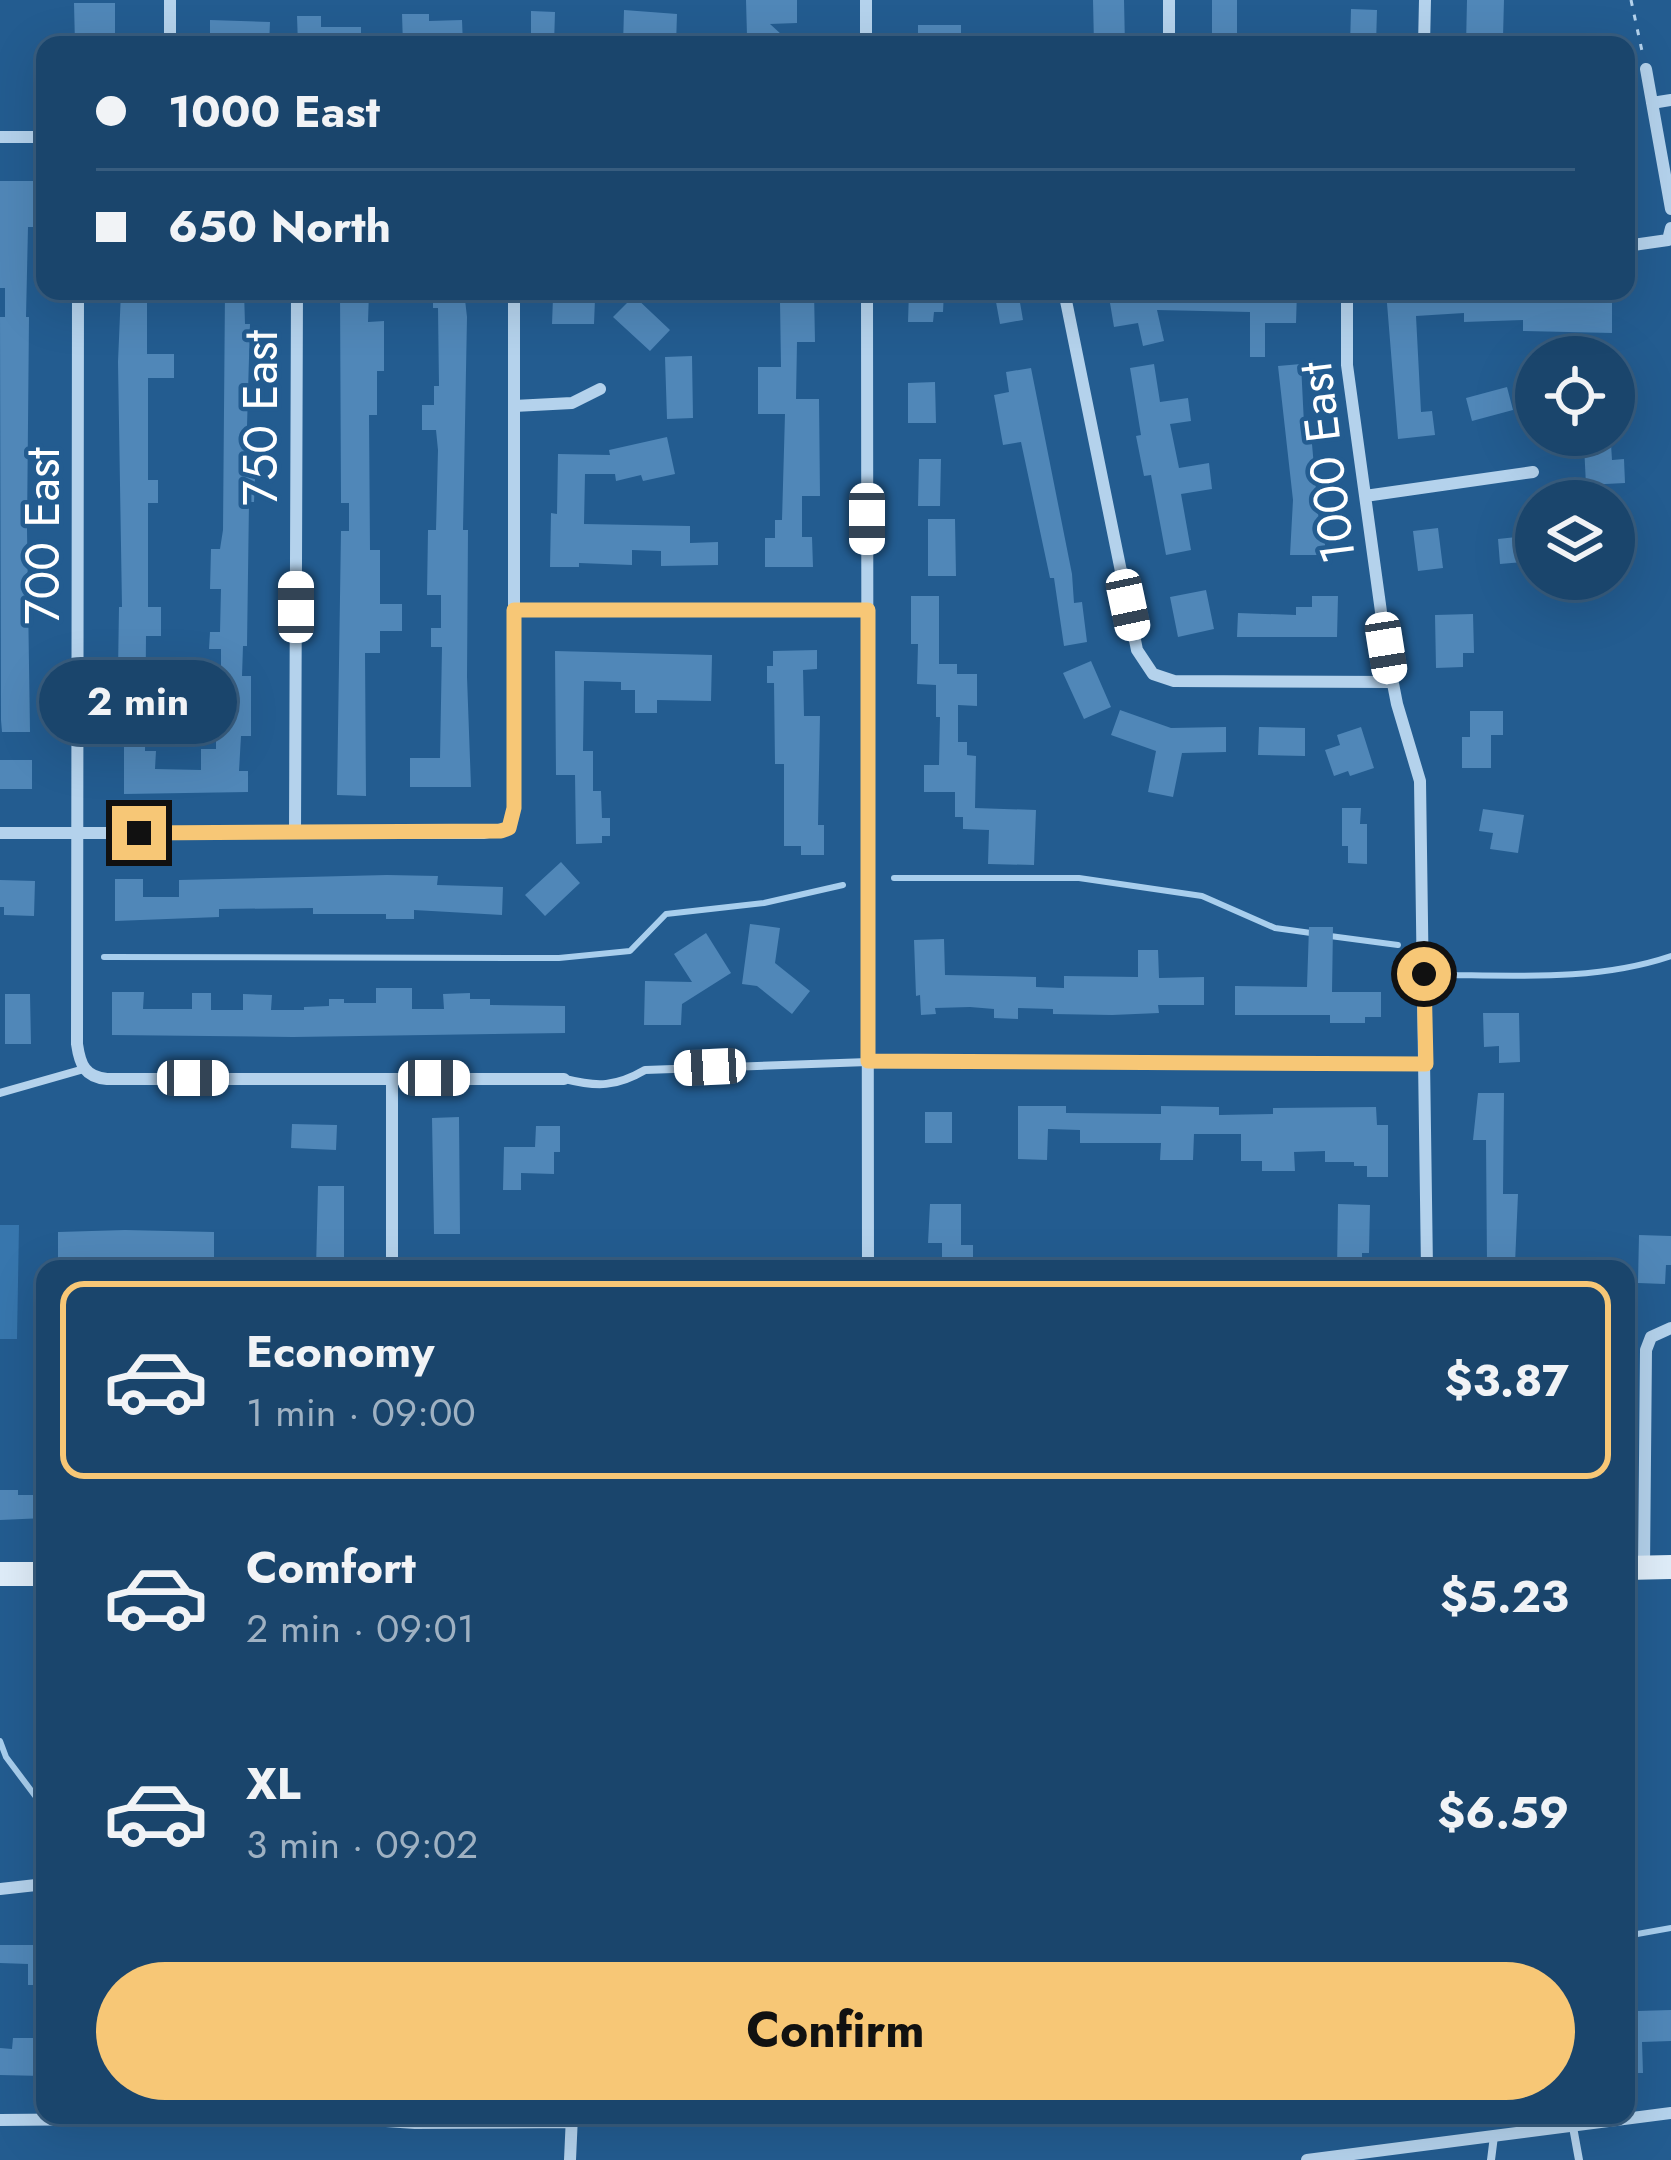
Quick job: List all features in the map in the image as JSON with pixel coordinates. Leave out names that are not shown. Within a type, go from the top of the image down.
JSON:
[{"type":"main road","points":[[1635,1568],[1671,1568]]},
{"type":"main road","points":[[0,1574],[36,1574]]},
{"type":"street","points":[[170,0],[170,36]]},
{"type":"street","points":[[866,0],[866,36]]},
{"type":"street","points":[[1169,0],[1169,36]]},
{"type":"street","points":[[1424,36],[1425,0]]},
{"type":"street","points":[[1646,69],[1671,209]]},
{"type":"street","points":[[1652,103],[1671,100]]},
{"type":"street","points":[[0,137],[36,137]]},
{"type":"street","points":[[1635,243],[1669,234]]},
{"type":"street","name":"700 East","points":[[78,300],[77,1045],[84,1069]]},
{"type":"street","name":"750 East","points":[[295,833],[297,300]]},
{"type":"street","points":[[0,833],[483,833],[509,828],[514,808],[514,300]]},
{"type":"street","points":[[867,300],[868,1260]]},
{"type":"street","points":[[1066,300],[1138,650],[1147,669],[1166,680],[1392,682]]},
{"type":"street","name":"1000 East","points":[[1347,300],[1347,364],[1392,682],[1420,781],[1427,1260]]},
{"type":"street","points":[[514,406],[572,403],[600,389]]},
{"type":"street","points":[[1365,496],[1533,472]]},
{"type":"street","points":[[514,610],[868,610]]},
{"type":"street","points":[[868,1061],[1426,1064]]},
{"type":"street","points":[[84,1069],[106,1078],[564,1079]]},
{"type":"street","points":[[392,1078],[392,1260]]},
{"type":"street","points":[[1635,1568],[1646,1358],[1651,1337],[1671,1328]]},
{"type":"street","points":[[0,1888],[36,1885]]},
{"type":"street","points":[[1635,2116],[1671,2113]]},
{"type":"street","points":[[0,2120],[36,2120]]},
{"type":"street","points":[[570,2160],[572,2124]]},
{"type":"street","points":[[1306,2160],[1568,2124]]},
{"type":"lane","points":[[564,1079],[603,1087],[626,1082],[645,1070],[868,1061]]},
{"type":"lane","points":[[0,1094],[84,1069]]},
{"type":"lane","points":[[1525,2124],[1526,2132]]},
{"type":"lane","points":[[1578,2124],[1579,2160]]},
{"type":"lane","points":[[1492,2160],[1494,2136]]},
{"type":"path","points":[[1631,0],[1646,69]]},
{"type":"shaded area","points":[[0,1225],[19,1225],[17,1339],[0,1339]]},
{"type":"building","points":[[746,0],[797,0],[797,23],[770,24],[783,36],[747,36]]},
{"type":"building","points":[[1093,0],[1124,0],[1125,36],[1094,36]]},
{"type":"building","points":[[1212,0],[1237,0],[1237,36],[1212,36]]},
{"type":"building","points":[[1467,0],[1504,0],[1503,36],[1466,36]]},
{"type":"building","points":[[74,3],[115,3],[115,36],[75,36]]},
{"type":"building","points":[[1351,9],[1377,10],[1376,36],[1350,36]]},
{"type":"building","points":[[624,10],[677,14],[676,36],[623,36]]},
{"type":"building","points":[[531,11],[555,12],[554,36],[531,36]]},
{"type":"building","points":[[402,14],[429,14],[429,21],[462,20],[463,36],[403,36]]},
{"type":"building","points":[[297,16],[321,16],[321,27],[361,27],[361,36],[298,36]]},
{"type":"building","points":[[210,20],[270,22],[269,36],[210,36]]},
{"type":"building","points":[[918,25],[961,25],[961,36],[918,36]]},
{"type":"building","points":[[0,181],[36,181],[36,227],[28,227],[26,317],[30,732],[2,732],[1,720],[0,317],[5,317],[5,288],[0,288]]},
{"type":"building","points":[[121,300],[147,300],[147,354],[174,354],[174,378],[148,378],[148,480],[158,480],[158,503],[148,503],[148,607],[161,607],[161,636],[146,636],[145,751],[156,751],[155,769],[201,770],[201,749],[216,749],[216,711],[221,711],[221,649],[209,649],[210,632],[220,632],[221,589],[210,589],[211,549],[220,549],[223,530],[225,300],[244,300],[245,324],[250,324],[246,460],[250,460],[249,478],[255,478],[254,502],[249,502],[247,646],[243,646],[242,676],[251,676],[251,736],[241,736],[239,771],[248,771],[248,792],[124,794],[124,735],[117,735],[122,607]]},
{"type":"building","points":[[340,300],[369,300],[368,322],[384,321],[384,371],[377,371],[377,415],[369,415],[370,550],[380,550],[380,604],[402,604],[402,631],[380,631],[380,653],[365,653],[366,796],[337,795],[341,531],[349,531],[349,503],[341,503]]},
{"type":"building","points":[[433,300],[465,300],[467,317],[463,530],[468,530],[471,787],[410,787],[410,758],[440,758],[442,647],[431,647],[431,628],[441,628],[441,595],[427,595],[428,530],[436,530],[438,450],[436,430],[422,430],[422,405],[434,405],[434,386],[439,386],[438,308],[433,308]]},
{"type":"building","points":[[553,300],[595,300],[594,324],[552,324]]},
{"type":"building","points":[[630,300],[638,300],[670,330],[650,351],[613,317]]},
{"type":"building","points":[[814,300],[815,342],[797,342],[796,399],[819,399],[820,496],[802,496],[802,537],[812,537],[813,567],[765,567],[765,538],[775,538],[775,520],[782,520],[785,414],[758,414],[758,367],[781,367],[780,302]]},
{"type":"building","points":[[909,300],[944,300],[943,312],[934,312],[933,322],[908,322]]},
{"type":"building","points":[[996,300],[1020,300],[1023,320],[1000,324]]},
{"type":"building","points":[[1110,300],[1297,300],[1296,323],[1265,323],[1265,357],[1250,357],[1250,312],[1157,310],[1164,341],[1143,346],[1138,323],[1114,327]]},
{"type":"building","points":[[1387,300],[1612,300],[1612,333],[1523,331],[1523,320],[1464,322],[1464,313],[1416,316],[1421,412],[1432,411],[1435,435],[1398,439]]},
{"type":"building","points":[[692,356],[693,418],[667,419],[665,357]]},
{"type":"building","points":[[1154,364],[1160,402],[1188,398],[1191,421],[1170,424],[1179,468],[1209,463],[1212,489],[1181,494],[1191,550],[1166,555],[1151,475],[1144,476],[1136,436],[1141,435],[1130,368]]},
{"type":"building","points":[[1301,364],[1305,444],[1312,444],[1325,555],[1290,555],[1293,500],[1278,366]]},
{"type":"building","points":[[1031,368],[1074,603],[1082,602],[1087,642],[1064,646],[1054,578],[1050,578],[1021,442],[1003,445],[994,395],[1009,392],[1006,372]]},
{"type":"building","points":[[935,382],[936,423],[908,423],[908,383]]},
{"type":"building","points":[[1507,387],[1513,410],[1472,421],[1466,398]]},
{"type":"building","points":[[667,437],[675,474],[616,481],[615,474],[585,474],[584,524],[690,526],[690,543],[718,542],[718,565],[661,566],[661,551],[632,550],[632,565],[550,567],[558,454],[610,455],[609,450]]},
{"type":"building","points":[[1585,456],[1624,459],[1625,480],[1586,480]]},
{"type":"building","points":[[919,459],[941,459],[940,506],[918,506]]},
{"type":"building","points":[[928,519],[955,519],[956,576],[928,576]]},
{"type":"building","points":[[1438,528],[1443,568],[1418,571],[1413,531]]},
{"type":"building","points":[[1515,537],[1515,563],[1500,564],[1498,539]]},
{"type":"building","points":[[1206,590],[1214,629],[1178,637],[1170,597]]},
{"type":"building","points":[[911,596],[939,596],[939,664],[957,664],[957,674],[977,674],[977,706],[958,705],[958,742],[967,742],[967,755],[976,756],[975,808],[1036,810],[1034,865],[988,864],[989,830],[963,829],[963,817],[955,817],[955,792],[924,792],[924,765],[939,765],[940,717],[936,717],[936,685],[917,684],[918,644],[911,644]]},
{"type":"building","points":[[1312,596],[1338,596],[1337,637],[1237,637],[1238,613],[1296,615],[1296,607],[1312,607]]},
{"type":"building","points":[[1473,614],[1474,653],[1463,653],[1463,667],[1436,668],[1435,615]]},
{"type":"building","points":[[817,650],[817,669],[803,670],[804,716],[820,716],[818,825],[824,825],[824,855],[801,855],[801,846],[784,846],[784,764],[775,764],[774,683],[767,683],[767,666],[773,666],[773,651]]},
{"type":"building","points":[[555,651],[712,655],[711,701],[657,700],[657,713],[635,713],[635,690],[621,690],[621,682],[584,681],[583,751],[593,751],[593,791],[601,791],[602,818],[610,818],[610,836],[602,836],[602,843],[576,844],[575,775],[556,775]]},
{"type":"building","points":[[1091,661],[1111,707],[1084,719],[1063,673]]},
{"type":"building","points":[[1120,710],[1171,728],[1226,727],[1226,752],[1182,753],[1173,797],[1148,792],[1156,751],[1111,735]]},
{"type":"building","points":[[1470,711],[1503,711],[1503,735],[1491,735],[1491,768],[1462,768],[1462,737],[1470,737]]},
{"type":"building","points":[[1259,727],[1305,728],[1305,756],[1258,755]]},
{"type":"building","points":[[1361,727],[1374,768],[1334,776],[1325,750],[1340,745],[1337,735]]},
{"type":"building","points":[[0,760],[32,760],[32,789],[0,789]]},
{"type":"building","points":[[1342,808],[1361,808],[1360,824],[1367,824],[1367,864],[1348,863],[1348,846],[1342,846]]},
{"type":"building","points":[[1483,809],[1524,815],[1518,853],[1490,849],[1493,833],[1479,831]]},
{"type":"building","points":[[561,862],[580,883],[545,916],[525,895]]},
{"type":"building","points":[[438,876],[437,885],[503,887],[502,915],[414,910],[414,919],[386,919],[386,914],[313,914],[313,908],[219,909],[219,917],[115,921],[115,879],[143,879],[143,897],[179,897],[179,880]]},
{"type":"building","points":[[0,880],[35,881],[34,916],[4,915]]},
{"type":"building","points":[[750,924],[780,928],[775,963],[810,991],[792,1014],[757,986],[742,984]]},
{"type":"building","points":[[1309,927],[1333,927],[1332,992],[1381,992],[1381,1017],[1365,1017],[1365,1023],[1330,1023],[1330,1015],[1235,1015],[1235,986],[1307,987]]},
{"type":"building","points":[[706,933],[731,973],[682,1004],[681,1025],[644,1025],[645,981],[692,982],[674,954]]},
{"type":"building","points":[[944,939],[945,975],[1036,977],[1036,987],[1064,988],[1064,976],[1138,977],[1138,950],[1158,950],[1159,978],[1204,977],[1204,1005],[1158,1005],[1159,1013],[1112,1015],[1018,1008],[1018,1019],[994,1018],[994,1009],[970,1007],[935,1008],[936,1014],[921,1015],[914,940]]},
{"type":"building","points":[[376,988],[412,988],[412,1009],[444,1009],[443,994],[470,993],[470,999],[490,999],[490,1005],[565,1006],[565,1033],[112,1035],[112,992],[144,992],[143,1009],[192,1009],[192,993],[211,993],[211,1010],[243,1010],[243,994],[272,995],[271,1010],[304,1010],[329,1006],[329,999],[376,1003]]},
{"type":"building","points":[[5,994],[30,994],[31,1044],[5,1044]]},
{"type":"building","points":[[1483,1013],[1519,1013],[1520,1062],[1499,1063],[1499,1046],[1484,1047]]},
{"type":"building","points":[[1478,1093],[1504,1093],[1503,1194],[1518,1194],[1515,1260],[1487,1260],[1486,1140],[1473,1140]]},
{"type":"building","points":[[1018,1106],[1066,1106],[1066,1113],[1161,1114],[1161,1106],[1219,1107],[1219,1115],[1273,1114],[1273,1108],[1376,1107],[1377,1125],[1388,1125],[1388,1177],[1367,1177],[1367,1166],[1354,1166],[1354,1162],[1325,1162],[1325,1151],[1294,1152],[1295,1171],[1262,1171],[1262,1161],[1241,1161],[1241,1134],[1194,1134],[1193,1160],[1160,1160],[1161,1143],[1080,1143],[1080,1130],[1048,1129],[1047,1160],[1018,1159]]},
{"type":"building","points":[[925,1112],[952,1112],[952,1143],[925,1143]]},
{"type":"building","points":[[459,1117],[460,1234],[434,1234],[432,1118]]},
{"type":"building","points":[[292,1124],[337,1125],[336,1150],[291,1148]]},
{"type":"building","points":[[536,1126],[560,1126],[554,1174],[521,1173],[521,1190],[503,1190],[504,1147],[535,1147]]},
{"type":"building","points":[[318,1186],[344,1186],[344,1260],[316,1260]]},
{"type":"building","points":[[930,1204],[961,1204],[961,1245],[973,1245],[973,1260],[942,1260],[942,1243],[928,1243]]},
{"type":"building","points":[[1338,1204],[1370,1205],[1369,1253],[1362,1253],[1362,1260],[1337,1260]]},
{"type":"building","points":[[58,1232],[214,1232],[214,1260],[58,1260]]},
{"type":"building","points":[[1639,1235],[1671,1236],[1665,1284],[1638,1283]]},
{"type":"building","points":[[0,1490],[36,1495],[36,1518],[0,1520]]},
{"type":"building","points":[[0,1945],[36,1945],[36,1985],[28,1985],[28,1964],[0,1963]]},
{"type":"building","points":[[1671,2010],[1671,2041],[1642,2042],[1643,2073],[1635,2073],[1637,2011]]},
{"type":"building","points":[[13,2038],[36,2038],[36,2076],[0,2075],[0,2048],[12,2049]]},
{"type":"waterway","points":[[894,878],[1079,878],[1202,896],[1275,928],[1311,933]]},
{"type":"waterway","points":[[104,957],[559,958],[630,951],[666,914],[764,903],[843,885]]},
{"type":"waterway","points":[[1330,936],[1398,945]]},
{"type":"waterway","points":[[1450,975],[1589,973],[1671,956]]},
{"type":"waterway","points":[[0,1741],[6,1757],[36,1797]]},
{"type":"waterway","points":[[1635,1934],[1671,1928]]},
{"type":"route","points":[[139,833],[501,831],[509,828],[514,808],[514,610],[868,610],[868,1061],[1426,1064],[1424,974]]}]
